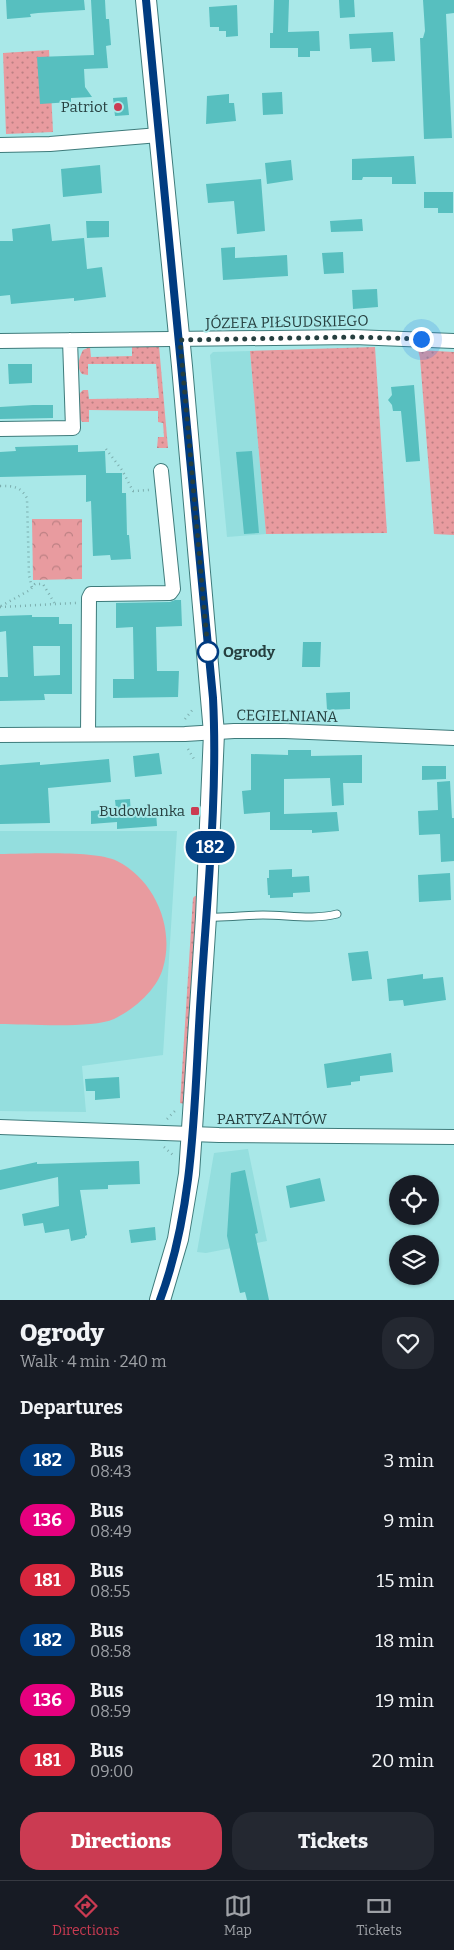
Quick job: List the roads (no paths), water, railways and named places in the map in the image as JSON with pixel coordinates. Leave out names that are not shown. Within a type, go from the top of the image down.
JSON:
[{"type":"street","points":[[146,0],[180,340],[213,698],[214,733],[206,916],[189,1174],[174,1257],[160,1300]]},
{"type":"street","points":[[0,145],[50,144],[159,135]]},
{"type":"street","name":"JÓZEFA PIŁSUDSKIEGO","points":[[0,341],[354,337],[454,341]]},
{"type":"street","points":[[0,429],[73,428],[70,340]]},
{"type":"street","points":[[88,734],[88,603],[91,594],[170,593],[174,589],[161,471]]},
{"type":"street","name":"CEGIELNIANA","points":[[0,734],[285,731],[454,738]]},
{"type":"street","name":"PARTYZANTÓW","points":[[0,1127],[191,1134],[454,1137]]},
{"type":"lane","points":[[206,916],[228,918],[264,915],[325,917],[338,914]]},
{"type":"place","name":"Patriot","points":[[118,107]]},
{"type":"place","name":"Ogrody","points":[[208,652]]},
{"type":"place","name":"Budowlanka","points":[[195,811]]}]
